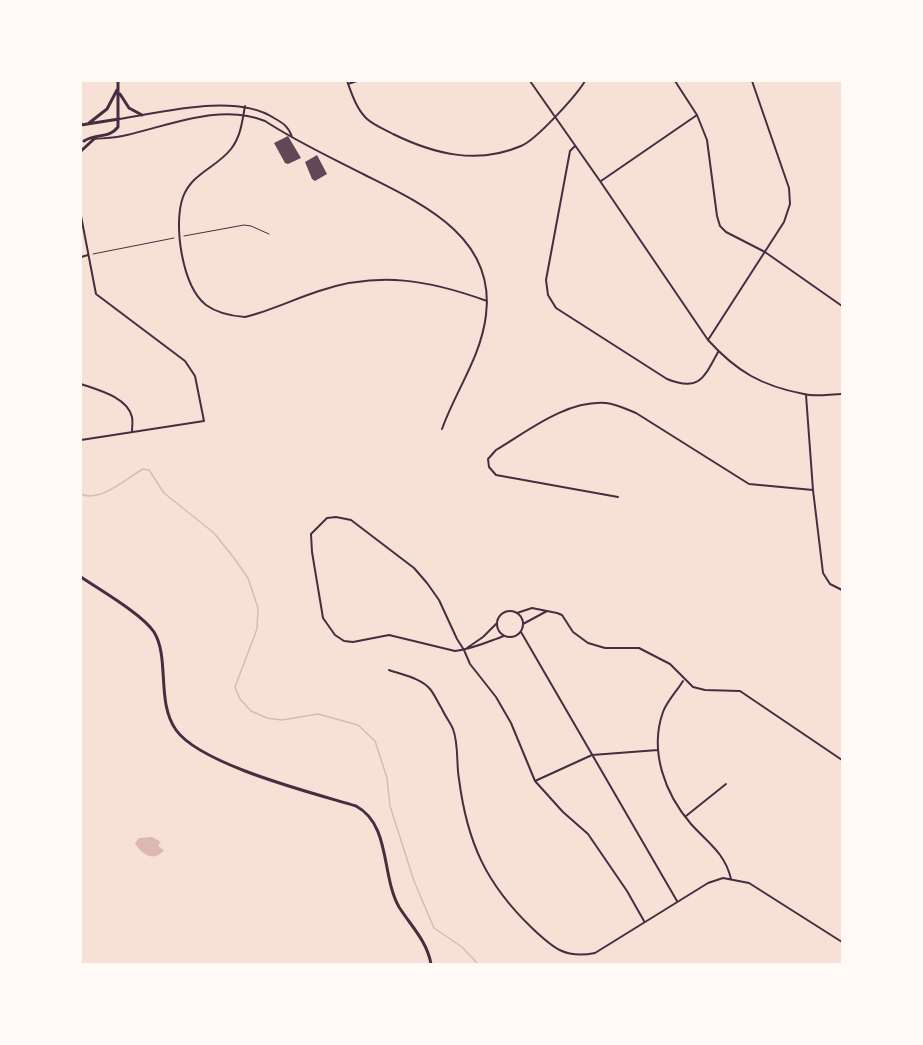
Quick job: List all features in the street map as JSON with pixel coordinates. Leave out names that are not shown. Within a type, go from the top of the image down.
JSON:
[{"type":"street","points":[[83,141],[90,137],[113,133],[118,127],[118,81]]},
{"type":"street","points":[[357,81],[348,83],[357,107],[366,118],[418,146],[454,156],[490,154],[520,147],[529,142],[585,81]]},
{"type":"street","points":[[530,81],[708,340],[718,351],[738,370],[754,379],[806,395],[842,394]]},
{"type":"street","points":[[675,81],[698,115],[707,140],[720,226],[726,232],[765,252],[842,306]]},
{"type":"street","points":[[708,340],[784,222],[790,204],[789,188],[752,81]]},
{"type":"street","points":[[118,89],[124,102],[142,115]]},
{"type":"street","points":[[88,123],[107,109],[118,89]]},
{"type":"street","points":[[81,124],[226,105],[245,106],[269,114],[290,129],[292,137]]},
{"type":"street","points":[[245,106],[241,130],[232,148],[196,176],[183,197],[179,223],[180,237],[190,282],[206,305],[232,316],[245,317],[319,291],[382,279],[437,285],[487,302]]},
{"type":"street","points":[[83,141],[124,136],[204,118],[232,114],[244,115],[265,122],[435,213],[457,232],[483,270],[487,302],[480,345],[442,429]]},
{"type":"street","points":[[600,181],[698,115]]},
{"type":"street","points":[[81,151],[94,140]]},
{"type":"street","points":[[575,146],[570,151],[546,280],[548,295],[556,308],[667,379],[677,383],[688,385],[706,376],[718,351]]},
{"type":"street","points":[[81,216],[96,294],[185,361],[198,384],[204,421],[81,440]]},
{"type":"street","points":[[81,257],[88,255]]},
{"type":"street","points":[[81,384],[110,394],[121,402],[132,416],[132,432]]},
{"type":"street","points":[[806,395],[813,490],[824,573],[830,584],[842,590]]},
{"type":"street","points":[[618,497],[496,475],[489,467],[488,459],[496,450],[563,410],[606,403],[621,406],[636,413],[749,484],[813,490]]},
{"type":"street","points":[[548,610],[524,624],[521,632],[513,637],[504,636],[465,650],[448,651],[389,635],[353,642],[344,641],[334,635],[323,618],[311,534],[327,518],[351,520],[414,568],[427,583],[465,650],[470,664],[496,697],[511,723],[535,781],[563,812],[588,834],[627,891],[644,921]]},
{"type":"street","points":[[81,577],[138,617],[153,632],[161,660],[168,713],[183,737],[203,751],[252,773],[356,806],[369,815],[378,831],[395,898],[422,938],[431,964]]},
{"type":"street","points":[[465,650],[483,637],[504,612],[517,613],[532,608],[548,610],[562,615],[573,632],[588,643],[604,648],[639,648],[670,664],[693,687],[705,690],[740,691],[842,760]]},
{"type":"street","points":[[517,613],[524,624]]},
{"type":"street","points":[[497,622],[498,630],[504,636]]},
{"type":"street","points":[[521,632],[677,901]]},
{"type":"street","points":[[389,670],[423,682],[432,691],[453,729],[465,811],[480,861],[498,892],[521,918],[547,943],[564,954],[580,956],[595,953],[677,901],[708,883],[723,878],[749,883],[842,942]]},
{"type":"street","points":[[684,680],[663,710],[658,733],[658,750],[664,779],[685,817],[724,857],[731,879]]},
{"type":"street","points":[[535,781],[592,755],[658,750]]},
{"type":"street","points":[[685,817],[726,784]]},
{"type":"path","points":[[88,255],[247,225],[269,234]]},
{"type":"shaded area","points":[[152,837],[161,842],[159,847],[164,850],[156,856],[144,853],[135,843],[139,838]]},
{"type":"building","points":[[288,136],[301,158],[288,164],[285,163],[274,143]]},
{"type":"building","points":[[317,155],[327,174],[315,181],[305,162]]},
{"type":"waterway","points":[[81,494],[88,496],[105,492],[143,469],[149,470],[164,493],[214,533],[248,578],[258,608],[257,629],[235,687],[240,699],[251,711],[267,718],[282,720],[318,714],[358,725],[375,741],[387,778],[390,806],[414,881],[434,928],[462,947],[478,964]]}]
